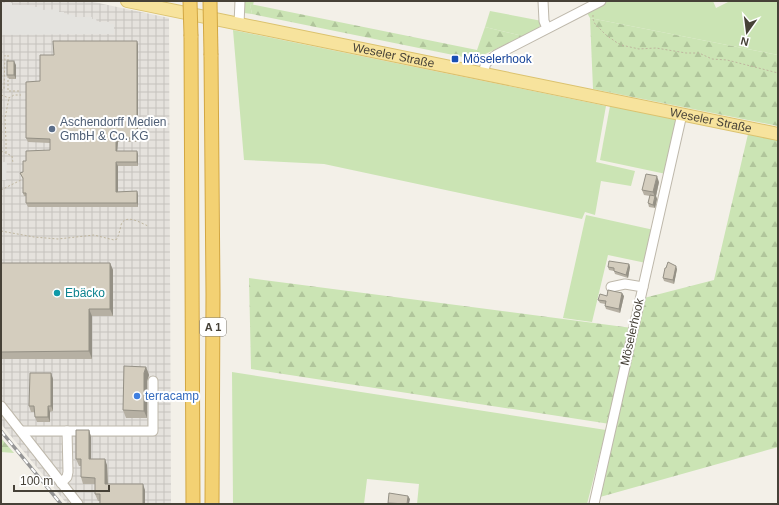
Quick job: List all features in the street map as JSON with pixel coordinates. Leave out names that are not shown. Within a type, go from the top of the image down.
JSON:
[{"type":"highway","name":"A 1","points":[[190,1],[193,504]]},
{"type":"highway","name":"A 1","points":[[210,1],[213,294],[212,504]]},
{"type":"main road","name":"Weseler Straße","points":[[127,1],[778,134]]},
{"type":"street","points":[[239,24],[240,1]]},
{"type":"street","points":[[543,1],[544,21],[547,28]]},
{"type":"street","points":[[483,73],[489,59],[601,1]]},
{"type":"street","name":"Möselerhook","points":[[594,504],[682,114]]},
{"type":"street","points":[[611,287],[625,284],[643,287]]},
{"type":"street","points":[[22,431],[153,430],[153,381]]},
{"type":"street","points":[[1,406],[78,504]]},
{"type":"street","points":[[61,483],[67,477],[68,472],[67,431]]},
{"type":"path","points":[[593,19],[595,24],[606,35],[621,44],[639,49],[656,48],[699,54],[712,59],[727,60],[778,73]]},
{"type":"path","points":[[4,89],[5,55]]},
{"type":"path","points":[[8,55],[8,62]]},
{"type":"path","points":[[8,76],[8,89]]},
{"type":"path","points":[[1,91],[4,89],[8,89],[8,91],[21,91]]},
{"type":"path","points":[[1,95],[9,98]]},
{"type":"path","points":[[6,153],[4,118],[9,98],[14,95],[21,95]]},
{"type":"path","points":[[1,151],[12,156],[13,163]]},
{"type":"path","points":[[1,190],[21,180]]},
{"type":"path","points":[[1,232],[58,239],[94,236],[116,240],[120,234],[122,223],[127,220],[131,219],[148,226]]},
{"type":"shaded area","points":[[1,1],[89,1],[169,18],[171,504],[67,504],[1,424]]},
{"type":"shaded area","points":[[1,3],[42,7],[42,10],[59,9],[59,12],[75,15],[75,17],[92,17],[92,19],[96,19],[97,22],[109,22],[109,24],[114,24],[114,34],[1,35]]},
{"type":"shaded area","points":[[1,162],[7,162],[6,180],[1,180]]},
{"type":"green space","points":[[244,1],[254,1],[253,5],[250,4],[252,14],[244,13]]},
{"type":"green space","points":[[608,1],[713,1],[716,8],[730,1],[778,1],[778,55],[590,18],[587,13]]},
{"type":"green space","points":[[250,4],[477,50],[485,27],[523,36],[473,59],[252,14]]},
{"type":"green space","points":[[490,11],[542,21],[540,27],[523,36],[485,27]]},
{"type":"green space","points":[[590,18],[778,55],[778,126],[593,89]]},
{"type":"green space","points":[[233,30],[606,106],[596,162],[635,171],[631,186],[601,181],[595,215],[585,212],[582,219],[324,164],[244,160]]},
{"type":"green space","points":[[610,106],[675,118],[677,121],[666,174],[600,160]]},
{"type":"green space","points":[[748,134],[778,140],[778,447],[600,497],[644,298],[714,280]]},
{"type":"green space","points":[[586,215],[654,230],[646,263],[608,255],[592,322],[563,318]]},
{"type":"green space","points":[[249,278],[632,328],[610,424],[251,369]]},
{"type":"green space","points":[[232,372],[606,430],[587,504],[417,504],[419,484],[367,479],[364,504],[233,504]]},
{"type":"green space","points":[[1,438],[14,453],[1,452]]},
{"type":"building","points":[[53,41],[137,41],[137,138],[116,138],[116,151],[137,151],[137,162],[116,162],[116,192],[137,191],[137,203],[26,203],[26,193],[23,193],[23,178],[20,173],[23,172],[23,161],[26,161],[26,151],[50,150],[50,139],[26,138],[26,82],[40,81],[40,55],[54,55]]},
{"type":"building","points":[[7,61],[14,61],[14,75],[7,75]]},
{"type":"building","points":[[646,174],[657,176],[653,192],[642,190]]},
{"type":"building","points":[[650,195],[655,196],[653,205],[648,203]]},
{"type":"building","points":[[609,261],[629,264],[626,275],[614,271],[614,268],[608,267]]},
{"type":"building","points":[[668,262],[676,266],[673,280],[663,278]]},
{"type":"building","name":"Ebäcko","points":[[1,263],[110,263],[110,309],[89,309],[89,351],[1,352]]},
{"type":"building","points":[[608,290],[622,293],[619,309],[605,306],[606,301],[598,300],[600,294],[607,296]]},
{"type":"building","name":"terracamp","points":[[124,366],[146,367],[144,373],[144,411],[123,410]]},
{"type":"building","points":[[30,373],[51,373],[51,406],[48,406],[48,417],[35,417],[34,406],[29,406]]},
{"type":"building","points":[[76,430],[89,430],[89,459],[105,459],[105,484],[143,484],[143,504],[100,504],[100,494],[95,494],[95,478],[81,477],[81,459],[76,459]]},
{"type":"building","points":[[389,493],[408,496],[407,504],[388,503]]},
{"type":"railway","points":[[1,431],[61,504]]},
{"type":"place","name":"Möselerhook","points":[[455,59]]},
{"type":"place","name":"Aschendorff Medien GmbH & Co. KG","points":[[52,129]]},
{"type":"place","name":"Ebäcko","points":[[57,293]]},
{"type":"place","name":"terracamp","points":[[137,396]]}]
